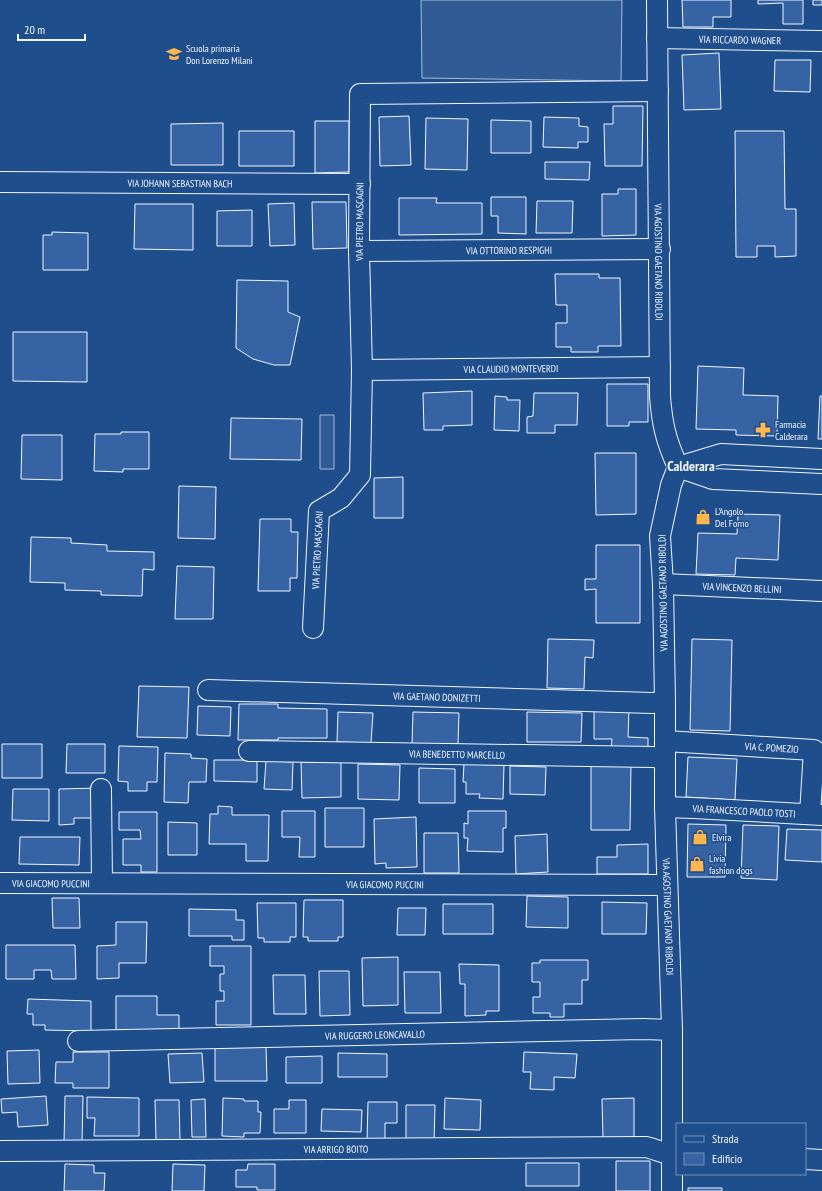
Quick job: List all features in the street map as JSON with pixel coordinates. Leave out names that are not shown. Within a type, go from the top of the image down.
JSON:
[{"type":"street","name":"VIA AGOSTINO GAETANO RIBOLDI","points":[[657,0],[660,396],[664,431],[669,448],[678,466],[671,485],[660,536],[663,584],[665,702],[665,807],[662,885],[672,1030],[670,1154],[672,1191]]},
{"type":"street","name":"VIA RICCARDO WAGNER","points":[[657,38],[822,41]]},
{"type":"street","name":"VIA PIETRO MASCAGNI","points":[[314,628],[319,511],[340,498],[360,475],[362,370],[359,252],[360,94],[658,91]]},
{"type":"street","name":"VIA JOHANN SEBASTIAN BACH","points":[[0,182],[360,184]]},
{"type":"street","name":"VIA OTTORINO RESPIGHI","points":[[359,252],[660,249]]},
{"type":"street","name":"VIA CLAUDIO MONTEVERDI","points":[[362,370],[660,367]]},
{"type":"street","points":[[678,466],[721,454],[822,459]]},
{"type":"street","points":[[678,466],[713,479],[822,484]]},
{"type":"street","name":"VIA VINCENZO BELLINI","points":[[663,584],[822,591]]},
{"type":"street","name":"VIA GAETANO DONIZETTI","points":[[208,690],[652,703],[665,702]]},
{"type":"street","name":"VIA BENEDETTO MARCELLO","points":[[249,751],[653,757],[665,750]]},
{"type":"street","name":"VIA C. POMEZIO","points":[[665,750],[814,750],[816,815]]},
{"type":"street","name":"VIA GIACOMO PUCCINI","points":[[101,789],[102,883]]},
{"type":"street","name":"VIA FRANCESCO PAOLO TOSTI","points":[[665,807],[816,815]]},
{"type":"street","name":"VIA GIACOMO PUCCINI","points":[[0,883],[662,885]]},
{"type":"street","name":"VIA RUGGERO LEONCAVALLO","points":[[78,1041],[643,1029],[672,1030]]},
{"type":"street","name":"VIA ARRIGO BOITO","points":[[0,1151],[646,1147],[670,1154]]},
{"type":"street","points":[[806,1159],[822,1160]]},
{"type":"shaded area","points":[[421,0],[622,0],[621,81],[422,78]]},
{"type":"shaded area","points":[[320,415],[334,415],[334,469],[320,469]]},
{"type":"building","points":[[682,0],[731,0],[731,17],[713,17],[713,27],[683,27]]},
{"type":"building","points":[[758,0],[803,0],[803,24],[783,24],[783,3],[758,4]]},
{"type":"building","points":[[813,0],[822,0],[822,5],[813,5]]},
{"type":"building","points":[[719,53],[721,109],[684,110],[682,55]]},
{"type":"building","points":[[775,60],[811,60],[810,92],[774,91]]},
{"type":"building","points":[[613,106],[643,106],[642,166],[605,166],[604,124],[613,124]]},
{"type":"building","points":[[409,116],[411,165],[380,166],[379,117]]},
{"type":"building","points":[[544,117],[579,118],[579,126],[588,127],[588,142],[578,142],[578,148],[543,147]]},
{"type":"building","points":[[426,118],[468,119],[467,170],[425,169]]},
{"type":"building","points":[[491,120],[531,121],[531,153],[491,153]]},
{"type":"building","points":[[315,121],[349,121],[349,172],[315,173]]},
{"type":"building","points":[[223,123],[223,165],[171,165],[171,124]]},
{"type":"building","points":[[239,131],[294,131],[294,166],[239,166]]},
{"type":"building","points":[[735,131],[784,131],[785,209],[796,209],[796,256],[775,257],[775,246],[757,246],[757,257],[736,257]]},
{"type":"building","points":[[545,162],[590,162],[589,180],[545,179]]},
{"type":"building","points":[[618,189],[636,189],[636,235],[602,236],[602,194],[618,194]]},
{"type":"building","points":[[491,197],[526,197],[526,234],[498,233],[498,216],[491,216]]},
{"type":"building","points":[[399,198],[437,198],[436,203],[482,203],[482,234],[399,235]]},
{"type":"building","points":[[537,201],[573,201],[572,233],[536,233]]},
{"type":"building","points":[[312,202],[346,202],[347,248],[313,249]]},
{"type":"building","points":[[294,203],[295,245],[270,246],[268,204]]},
{"type":"building","points":[[135,204],[193,204],[193,250],[134,249]]},
{"type":"building","points":[[252,210],[252,246],[217,246],[217,211]]},
{"type":"building","points":[[52,232],[88,233],[88,270],[43,270],[43,235],[52,235]]},
{"type":"building","points":[[555,274],[599,274],[599,278],[620,278],[621,346],[598,346],[598,352],[571,352],[571,347],[556,347],[556,323],[567,323],[567,305],[556,305]]},
{"type":"building","points":[[237,280],[288,281],[288,312],[300,317],[290,365],[274,365],[253,359],[236,348]]},
{"type":"building","points":[[13,332],[87,332],[87,382],[13,381]]},
{"type":"building","points":[[698,366],[744,368],[743,395],[778,396],[777,436],[736,435],[736,430],[696,429]]},
{"type":"building","points":[[607,384],[648,384],[648,422],[629,422],[629,426],[607,426]]},
{"type":"building","points":[[472,391],[472,425],[443,426],[443,430],[424,430],[423,393]]},
{"type":"building","points":[[534,393],[578,393],[577,425],[555,425],[555,433],[527,433],[527,417],[533,416]]},
{"type":"building","points":[[495,396],[507,397],[507,400],[520,400],[519,431],[494,430]]},
{"type":"building","points":[[820,396],[822,396],[822,439],[818,439]]},
{"type":"building","points":[[231,418],[302,419],[301,460],[230,459]]},
{"type":"building","points":[[121,432],[149,432],[149,469],[123,469],[123,472],[94,471],[95,434],[121,434]]},
{"type":"building","points":[[22,435],[62,435],[62,480],[21,479]]},
{"type":"building","points":[[595,453],[636,453],[636,514],[596,515]]},
{"type":"building","points":[[403,477],[403,518],[374,518],[374,478]]},
{"type":"building","points":[[179,486],[216,487],[215,539],[178,538]]},
{"type":"building","points":[[738,514],[780,515],[778,560],[736,558],[735,575],[696,574],[698,533],[737,534]]},
{"type":"building","points":[[260,519],[291,519],[291,532],[298,532],[297,578],[290,578],[290,591],[258,591]]},
{"type":"building","points":[[31,537],[71,538],[71,543],[107,545],[107,551],[154,552],[154,570],[143,569],[142,596],[101,595],[101,591],[65,590],[65,583],[30,582]]},
{"type":"building","points":[[596,545],[640,545],[640,623],[596,623],[596,589],[585,590],[585,579],[596,579]]},
{"type":"building","points":[[177,566],[214,567],[213,619],[175,619]]},
{"type":"building","points":[[548,639],[594,640],[593,658],[585,657],[584,689],[547,688]]},
{"type":"building","points":[[692,639],[732,640],[730,731],[690,730]]},
{"type":"building","points":[[139,686],[189,687],[187,738],[137,737]]},
{"type":"building","points":[[239,704],[278,704],[278,708],[327,709],[327,738],[238,740]]},
{"type":"building","points":[[198,706],[231,707],[230,736],[197,735]]},
{"type":"building","points":[[594,708],[629,708],[628,737],[648,738],[648,749],[611,749],[612,739],[594,739]]},
{"type":"building","points":[[338,712],[373,713],[371,743],[337,742]]},
{"type":"building","points":[[413,712],[459,713],[458,744],[412,744]]},
{"type":"building","points":[[527,712],[582,713],[581,742],[527,742]]},
{"type":"building","points":[[2,744],[42,744],[42,778],[2,778]]},
{"type":"building","points":[[67,744],[105,744],[105,773],[66,773]]},
{"type":"building","points":[[119,746],[158,747],[157,782],[147,782],[147,791],[128,791],[128,782],[118,781]]},
{"type":"building","points":[[165,753],[191,754],[191,758],[207,759],[206,782],[189,782],[188,803],[164,802]]},
{"type":"building","points":[[688,757],[737,759],[735,800],[686,797]]},
{"type":"building","points":[[214,760],[257,760],[257,782],[214,781]]},
{"type":"building","points":[[266,761],[293,762],[292,790],[264,789]]},
{"type":"building","points":[[301,762],[341,762],[341,797],[302,798]]},
{"type":"building","points":[[358,764],[400,765],[399,800],[358,799]]},
{"type":"building","points":[[464,764],[504,765],[503,799],[479,798],[480,794],[466,794],[466,782],[463,782]]},
{"type":"building","points":[[591,764],[631,764],[630,830],[591,830]]},
{"type":"building","points":[[510,766],[546,767],[545,795],[510,794]]},
{"type":"building","points":[[419,768],[455,769],[455,803],[419,803]]},
{"type":"building","points":[[99,788],[98,818],[74,818],[74,824],[59,825],[59,789]]},
{"type":"building","points":[[13,789],[49,789],[49,821],[12,820]]},
{"type":"building","points":[[218,806],[232,807],[232,815],[269,815],[268,861],[246,861],[246,844],[209,844],[210,814],[218,814]]},
{"type":"building","points":[[325,808],[364,808],[364,847],[325,847]]},
{"type":"building","points":[[282,811],[315,811],[315,857],[299,857],[300,837],[282,837]]},
{"type":"building","points":[[468,811],[506,811],[506,828],[503,828],[503,852],[467,851],[468,838],[464,838],[464,823],[468,824]]},
{"type":"building","points":[[119,812],[157,812],[157,872],[141,872],[141,865],[123,865],[123,839],[141,839],[140,830],[119,830]]},
{"type":"building","points":[[416,817],[417,867],[386,868],[386,863],[375,864],[374,819]]},
{"type":"building","points":[[168,822],[197,823],[197,855],[168,855]]},
{"type":"building","points":[[688,824],[726,825],[725,877],[687,877]]},
{"type":"building","points":[[743,825],[779,826],[777,880],[741,878]]},
{"type":"building","points":[[787,829],[822,830],[822,862],[785,860]]},
{"type":"building","points":[[424,833],[458,833],[459,873],[424,873]]},
{"type":"building","points":[[547,834],[548,872],[516,874],[515,836]]},
{"type":"building","points":[[20,837],[80,837],[79,865],[19,864]]},
{"type":"building","points":[[648,844],[648,874],[597,874],[597,857],[617,857],[617,845]]},
{"type":"building","points":[[527,896],[568,897],[568,928],[526,927]]},
{"type":"building","points":[[52,898],[79,898],[80,928],[53,928]]},
{"type":"building","points":[[304,900],[343,900],[343,937],[338,937],[338,941],[308,941],[308,937],[303,937]]},
{"type":"building","points":[[602,902],[647,903],[646,934],[602,934]]},
{"type":"building","points":[[257,903],[296,903],[296,937],[290,937],[290,942],[264,942],[264,938],[258,938]]},
{"type":"building","points":[[443,904],[493,904],[493,934],[443,934]]},
{"type":"building","points":[[398,908],[426,908],[425,935],[397,935]]},
{"type":"building","points":[[189,909],[236,910],[236,920],[244,920],[244,940],[232,940],[232,936],[189,936]]},
{"type":"building","points":[[116,922],[147,922],[146,963],[119,963],[119,978],[97,979],[97,946],[116,945]]},
{"type":"building","points":[[6,945],[75,945],[76,979],[52,979],[51,970],[34,970],[34,979],[6,979]]},
{"type":"building","points":[[210,946],[251,946],[251,1025],[216,1025],[216,1001],[224,1001],[224,991],[220,991],[220,974],[224,974],[224,966],[210,966]]},
{"type":"building","points":[[398,957],[398,1005],[363,1006],[362,958]]},
{"type":"building","points":[[540,960],[588,960],[588,980],[582,980],[582,1004],[564,1004],[564,1017],[550,1017],[550,1013],[533,1013],[533,997],[540,997],[540,982],[532,982],[532,963],[540,963]]},
{"type":"building","points":[[459,964],[499,965],[499,1011],[486,1011],[486,1015],[465,1016],[465,984],[460,984]]},
{"type":"building","points":[[319,971],[349,971],[350,1015],[320,1016]]},
{"type":"building","points":[[404,972],[440,972],[441,1013],[405,1013]]},
{"type":"building","points":[[273,975],[305,975],[306,1014],[274,1014]]},
{"type":"building","points":[[116,996],[157,996],[157,1015],[179,1015],[179,1035],[116,1035]]},
{"type":"building","points":[[28,999],[91,1001],[91,1031],[45,1030],[45,1025],[33,1025],[33,1014],[27,1014]]},
{"type":"building","points":[[266,1047],[267,1081],[215,1081],[215,1048]]},
{"type":"building","points":[[39,1050],[40,1083],[8,1084],[7,1051]]},
{"type":"building","points":[[73,1052],[109,1052],[109,1088],[73,1088],[73,1083],[55,1083],[56,1062],[73,1062]]},
{"type":"building","points":[[524,1052],[577,1054],[575,1078],[554,1077],[554,1090],[530,1089],[531,1072],[523,1072]]},
{"type":"building","points":[[202,1053],[204,1082],[170,1083],[168,1054]]},
{"type":"building","points":[[338,1053],[387,1054],[387,1077],[338,1077]]},
{"type":"building","points":[[322,1056],[322,1083],[286,1083],[286,1057]]},
{"type":"building","points":[[46,1096],[48,1125],[18,1127],[17,1112],[2,1113],[1,1099]]},
{"type":"building","points":[[65,1096],[83,1096],[82,1143],[64,1143]]},
{"type":"building","points":[[87,1097],[139,1098],[139,1136],[94,1136],[95,1118],[87,1118]]},
{"type":"building","points":[[223,1098],[258,1101],[258,1112],[261,1112],[260,1133],[244,1133],[244,1137],[222,1136]]},
{"type":"building","points":[[445,1098],[481,1100],[480,1130],[444,1129]]},
{"type":"building","points":[[634,1098],[634,1137],[603,1138],[602,1099]]},
{"type":"building","points":[[205,1099],[206,1137],[192,1137],[191,1100]]},
{"type":"building","points":[[155,1100],[179,1100],[180,1140],[156,1140]]},
{"type":"building","points":[[289,1100],[306,1100],[306,1133],[274,1133],[274,1109],[289,1109]]},
{"type":"building","points":[[368,1102],[397,1102],[397,1123],[385,1123],[385,1142],[367,1142]]},
{"type":"building","points":[[406,1105],[435,1105],[434,1144],[406,1139]]},
{"type":"building","points":[[322,1109],[362,1110],[361,1132],[321,1131]]},
{"type":"building","points":[[616,1161],[650,1161],[650,1191],[616,1191]]},
{"type":"building","points":[[526,1163],[579,1163],[579,1186],[526,1186]]},
{"type":"building","points":[[65,1164],[94,1165],[94,1173],[105,1173],[104,1191],[64,1191]]},
{"type":"building","points":[[173,1164],[205,1165],[204,1191],[172,1191]]},
{"type":"building","points":[[248,1164],[275,1164],[275,1190],[257,1190],[257,1187],[236,1187],[236,1170],[247,1170]]},
{"type":"building","points":[[688,1188],[722,1188],[722,1191],[688,1191]]},
{"type":"place","name":"Scuola primaria Don Lorenzo Milani","points":[[174,54]]},
{"type":"place","name":"Farmacia Calderara","points":[[763,430]]},
{"type":"place","name":"L'Angolo Del Forno","points":[[703,517]]},
{"type":"place","name":"Elvira","points":[[700,837]]},
{"type":"place","name":"Livia fashion dogs","points":[[697,864]]},
{"type":"district","name":"Calderara","points":[[691,466]]}]
